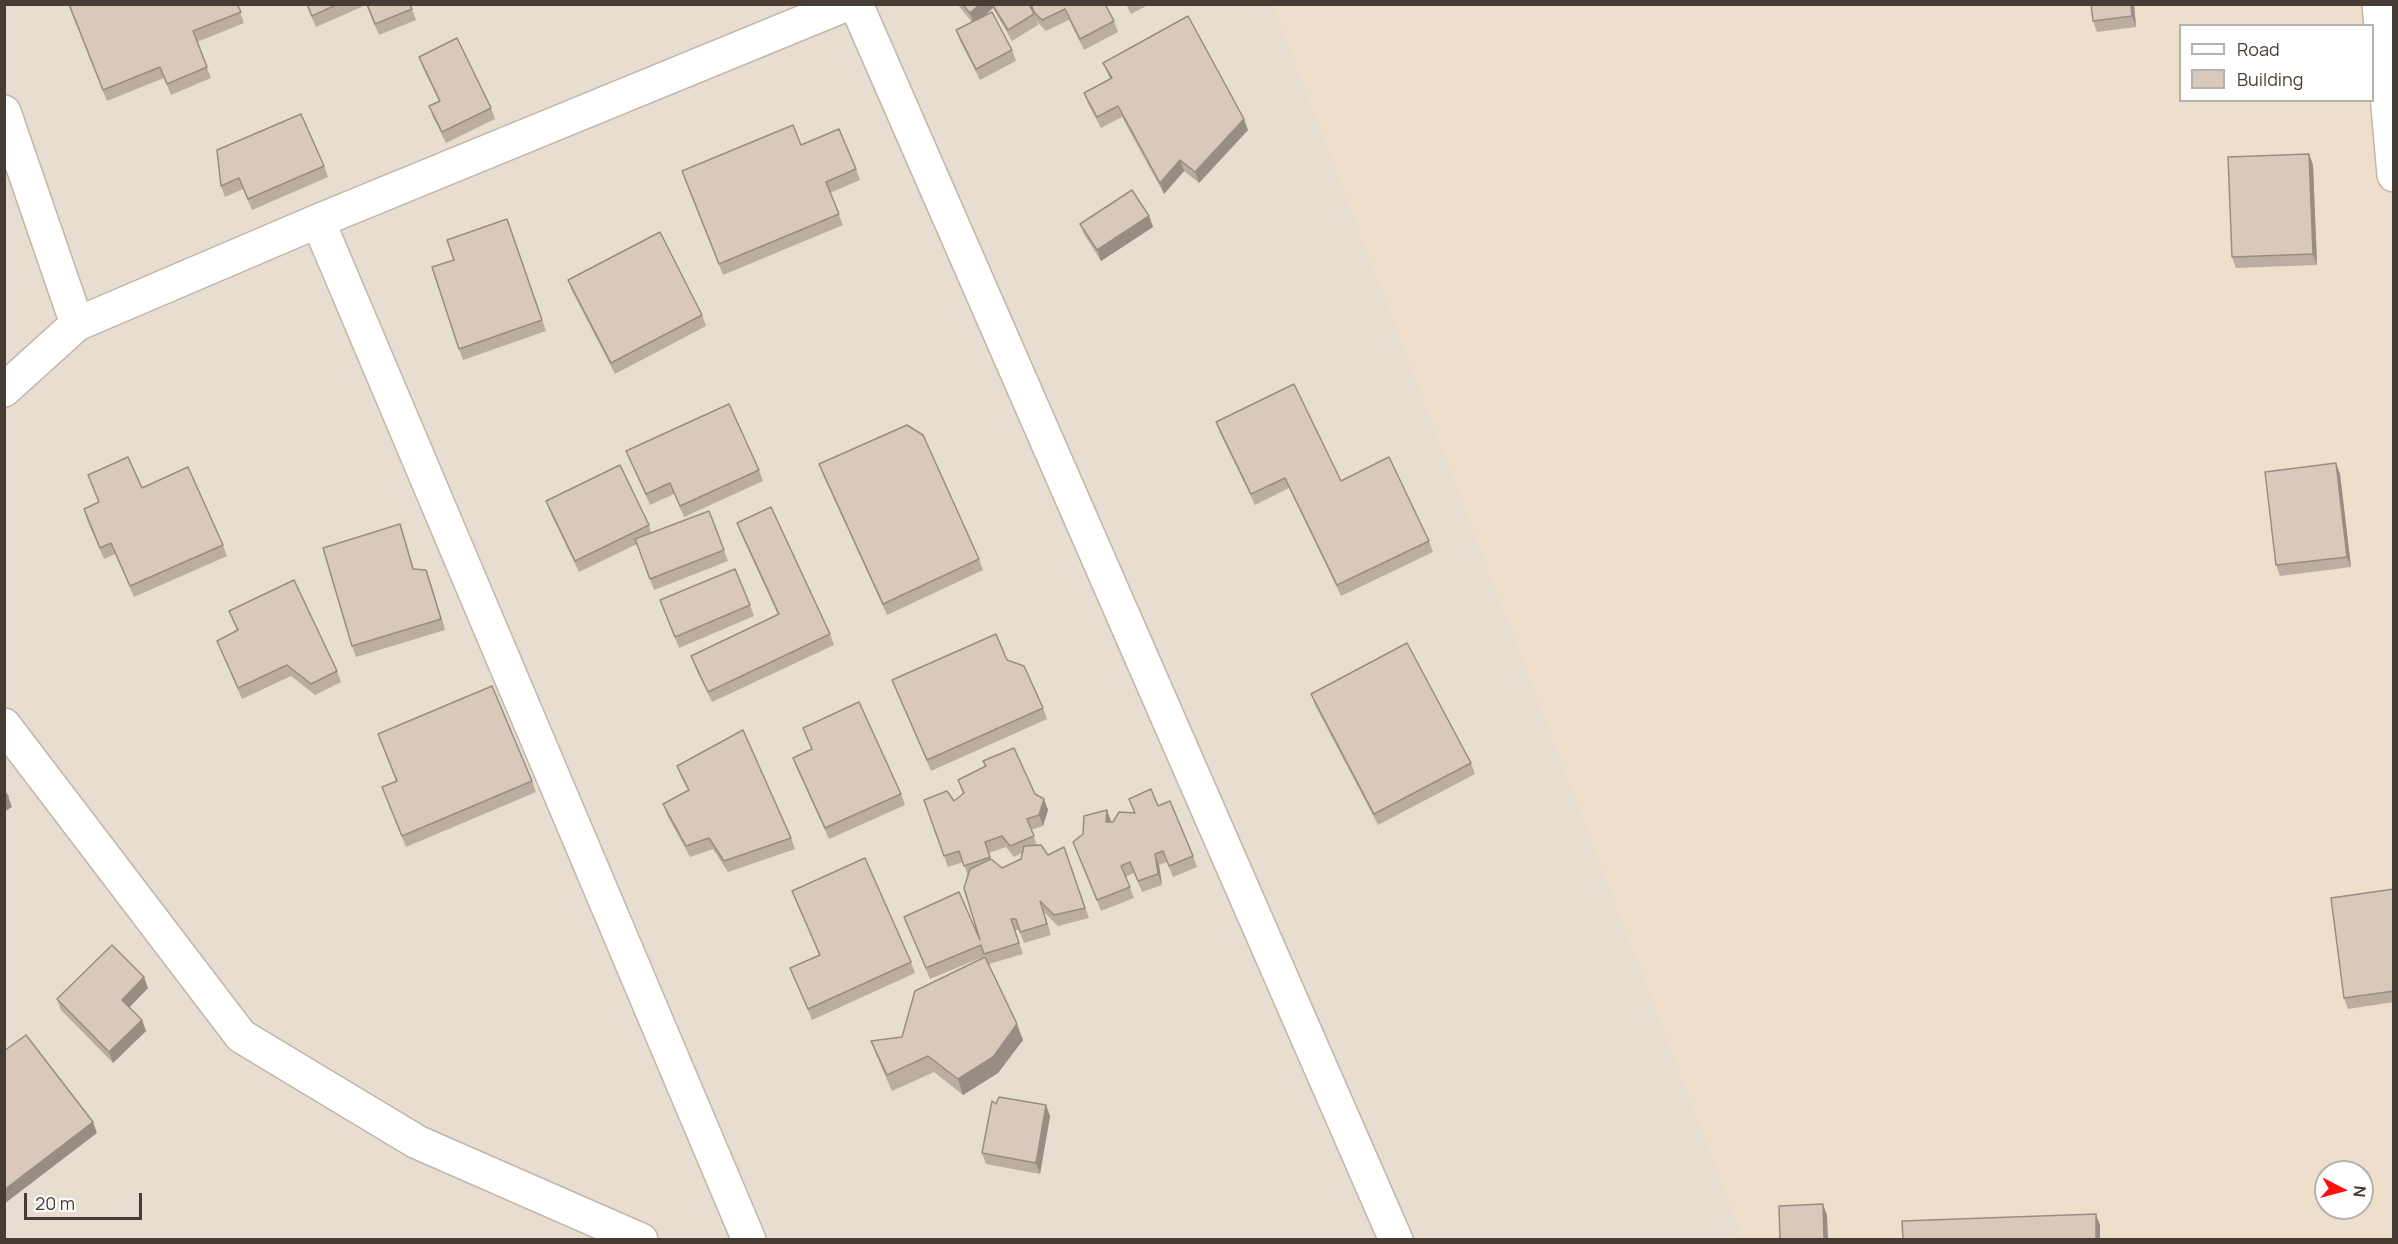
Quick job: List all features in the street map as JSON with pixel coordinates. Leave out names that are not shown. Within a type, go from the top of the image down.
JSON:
[{"type":"street","points":[[4,390],[77,324],[318,221],[847,4]]},
{"type":"street","points":[[856,4],[1396,1239]]},
{"type":"street","points":[[2379,4],[2394,175]]},
{"type":"street","points":[[4,112],[77,324]]},
{"type":"street","points":[[318,221],[749,1239]]},
{"type":"street","points":[[4,725],[241,1036],[417,1142],[641,1239]]},
{"type":"shaded area","points":[[5,5],[2393,5],[2393,1239],[5,1239]]},
{"type":"shaded area","points":[[1273,5],[2393,5],[2393,1239],[1743,1239]]},
{"type":"building","points":[[69,4],[237,4],[241,12],[193,31],[207,67],[167,84],[160,67],[103,90]]},
{"type":"building","points":[[307,4],[338,4],[312,16]]},
{"type":"building","points":[[367,4],[410,4],[412,9],[375,24]]},
{"type":"building","points":[[962,4],[980,4],[970,13]]},
{"type":"building","points":[[992,4],[1029,4],[1034,14],[1008,30]]},
{"type":"building","points":[[1031,4],[1105,4],[1114,21],[1080,39],[1065,9],[1042,20],[1034,12]]},
{"type":"building","points":[[2091,4],[2131,4],[2132,16],[2093,21]]},
{"type":"building","points":[[992,12],[1012,50],[976,69],[956,30]]},
{"type":"building","points":[[1188,16],[1244,119],[1195,172],[1180,160],[1160,183],[1118,106],[1097,117],[1084,93],[1112,78],[1103,63]]},
{"type":"building","points":[[457,38],[491,108],[442,132],[429,106],[440,101],[419,57]]},
{"type":"building","points":[[301,114],[324,166],[248,199],[239,178],[221,186],[217,150]]},
{"type":"building","points":[[793,125],[801,145],[839,129],[856,169],[826,182],[839,214],[719,264],[682,171]]},
{"type":"building","points":[[2309,154],[2313,254],[2232,257],[2228,157]]},
{"type":"building","points":[[1132,190],[1149,216],[1097,250],[1080,224]]},
{"type":"building","points":[[507,219],[542,320],[459,349],[432,267],[454,260],[447,240]]},
{"type":"building","points":[[660,232],[702,315],[611,363],[568,280]]},
{"type":"building","points":[[1294,384],[1341,481],[1389,457],[1429,541],[1337,585],[1285,478],[1251,494],[1216,422]]},
{"type":"building","points":[[729,404],[759,470],[680,506],[670,483],[646,494],[626,451]]},
{"type":"building","points":[[907,425],[923,435],[979,559],[883,604],[819,464]]},
{"type":"building","points":[[128,457],[142,488],[188,467],[223,545],[130,586],[111,543],[100,548],[84,509],[99,502],[88,475]]},
{"type":"building","points":[[2336,463],[2347,557],[2276,565],[2265,472]]},
{"type":"building","points":[[620,465],[649,525],[575,561],[546,501]]},
{"type":"building","points":[[771,507],[830,634],[708,692],[691,656],[779,614],[737,523]]},
{"type":"building","points":[[709,511],[724,550],[650,579],[635,539]]},
{"type":"building","points":[[400,524],[413,569],[426,570],[441,619],[352,646],[323,548]]},
{"type":"building","points":[[735,569],[750,605],[675,637],[660,600]]},
{"type":"building","points":[[294,580],[337,671],[311,684],[287,665],[238,688],[217,641],[238,630],[229,611]]},
{"type":"building","points":[[996,634],[1007,660],[1024,666],[1043,708],[927,760],[892,680]]},
{"type":"building","points":[[1407,643],[1471,763],[1374,814],[1311,694]]},
{"type":"building","points":[[492,686],[532,781],[402,836],[382,787],[397,781],[378,734]]},
{"type":"building","points":[[859,702],[901,794],[825,828],[793,758],[812,749],[803,728]]},
{"type":"building","points":[[743,730],[791,838],[724,861],[709,838],[686,846],[663,804],[689,790],[677,766]]},
{"type":"building","points":[[1014,748],[1035,794],[1044,799],[1039,815],[1027,819],[1034,836],[1010,846],[1002,836],[985,842],[990,857],[964,866],[959,851],[944,856],[924,800],[947,791],[954,801],[964,793],[958,780],[986,766],[983,761]]},
{"type":"building","points":[[1151,789],[1158,806],[1170,801],[1193,856],[1169,866],[1163,851],[1155,854],[1158,874],[1138,881],[1130,862],[1121,866],[1130,887],[1097,900],[1073,842],[1083,834],[1084,816],[1107,810],[1106,822],[1113,822],[1119,812],[1135,813],[1129,799]]},
{"type":"building","points":[[1041,845],[1048,855],[1064,847],[1085,908],[1054,915],[1040,901],[1047,924],[1020,932],[1016,919],[1011,919],[1019,943],[984,954],[981,945],[926,968],[904,917],[959,892],[980,940],[964,888],[970,869],[991,859],[1002,868],[1021,859],[1024,846]]},
{"type":"building","points":[[865,858],[911,962],[808,1009],[790,968],[820,955],[792,891]]},
{"type":"building","points":[[2394,889],[2394,991],[2344,998],[2331,898]]},
{"type":"building","points":[[112,945],[144,977],[122,1000],[142,1020],[109,1052],[57,999]]},
{"type":"building","points":[[985,957],[1017,1024],[993,1057],[958,1079],[928,1056],[887,1075],[871,1041],[902,1037],[915,991]]},
{"type":"building","points":[[26,1035],[93,1122],[4,1190],[4,1051]]},
{"type":"building","points":[[999,1097],[1046,1105],[1036,1163],[982,1153],[992,1101],[996,1104]]},
{"type":"building","points":[[1823,1204],[1824,1239],[1780,1239],[1779,1206]]},
{"type":"building","points":[[2096,1214],[2096,1239],[1903,1239],[1902,1221]]}]
